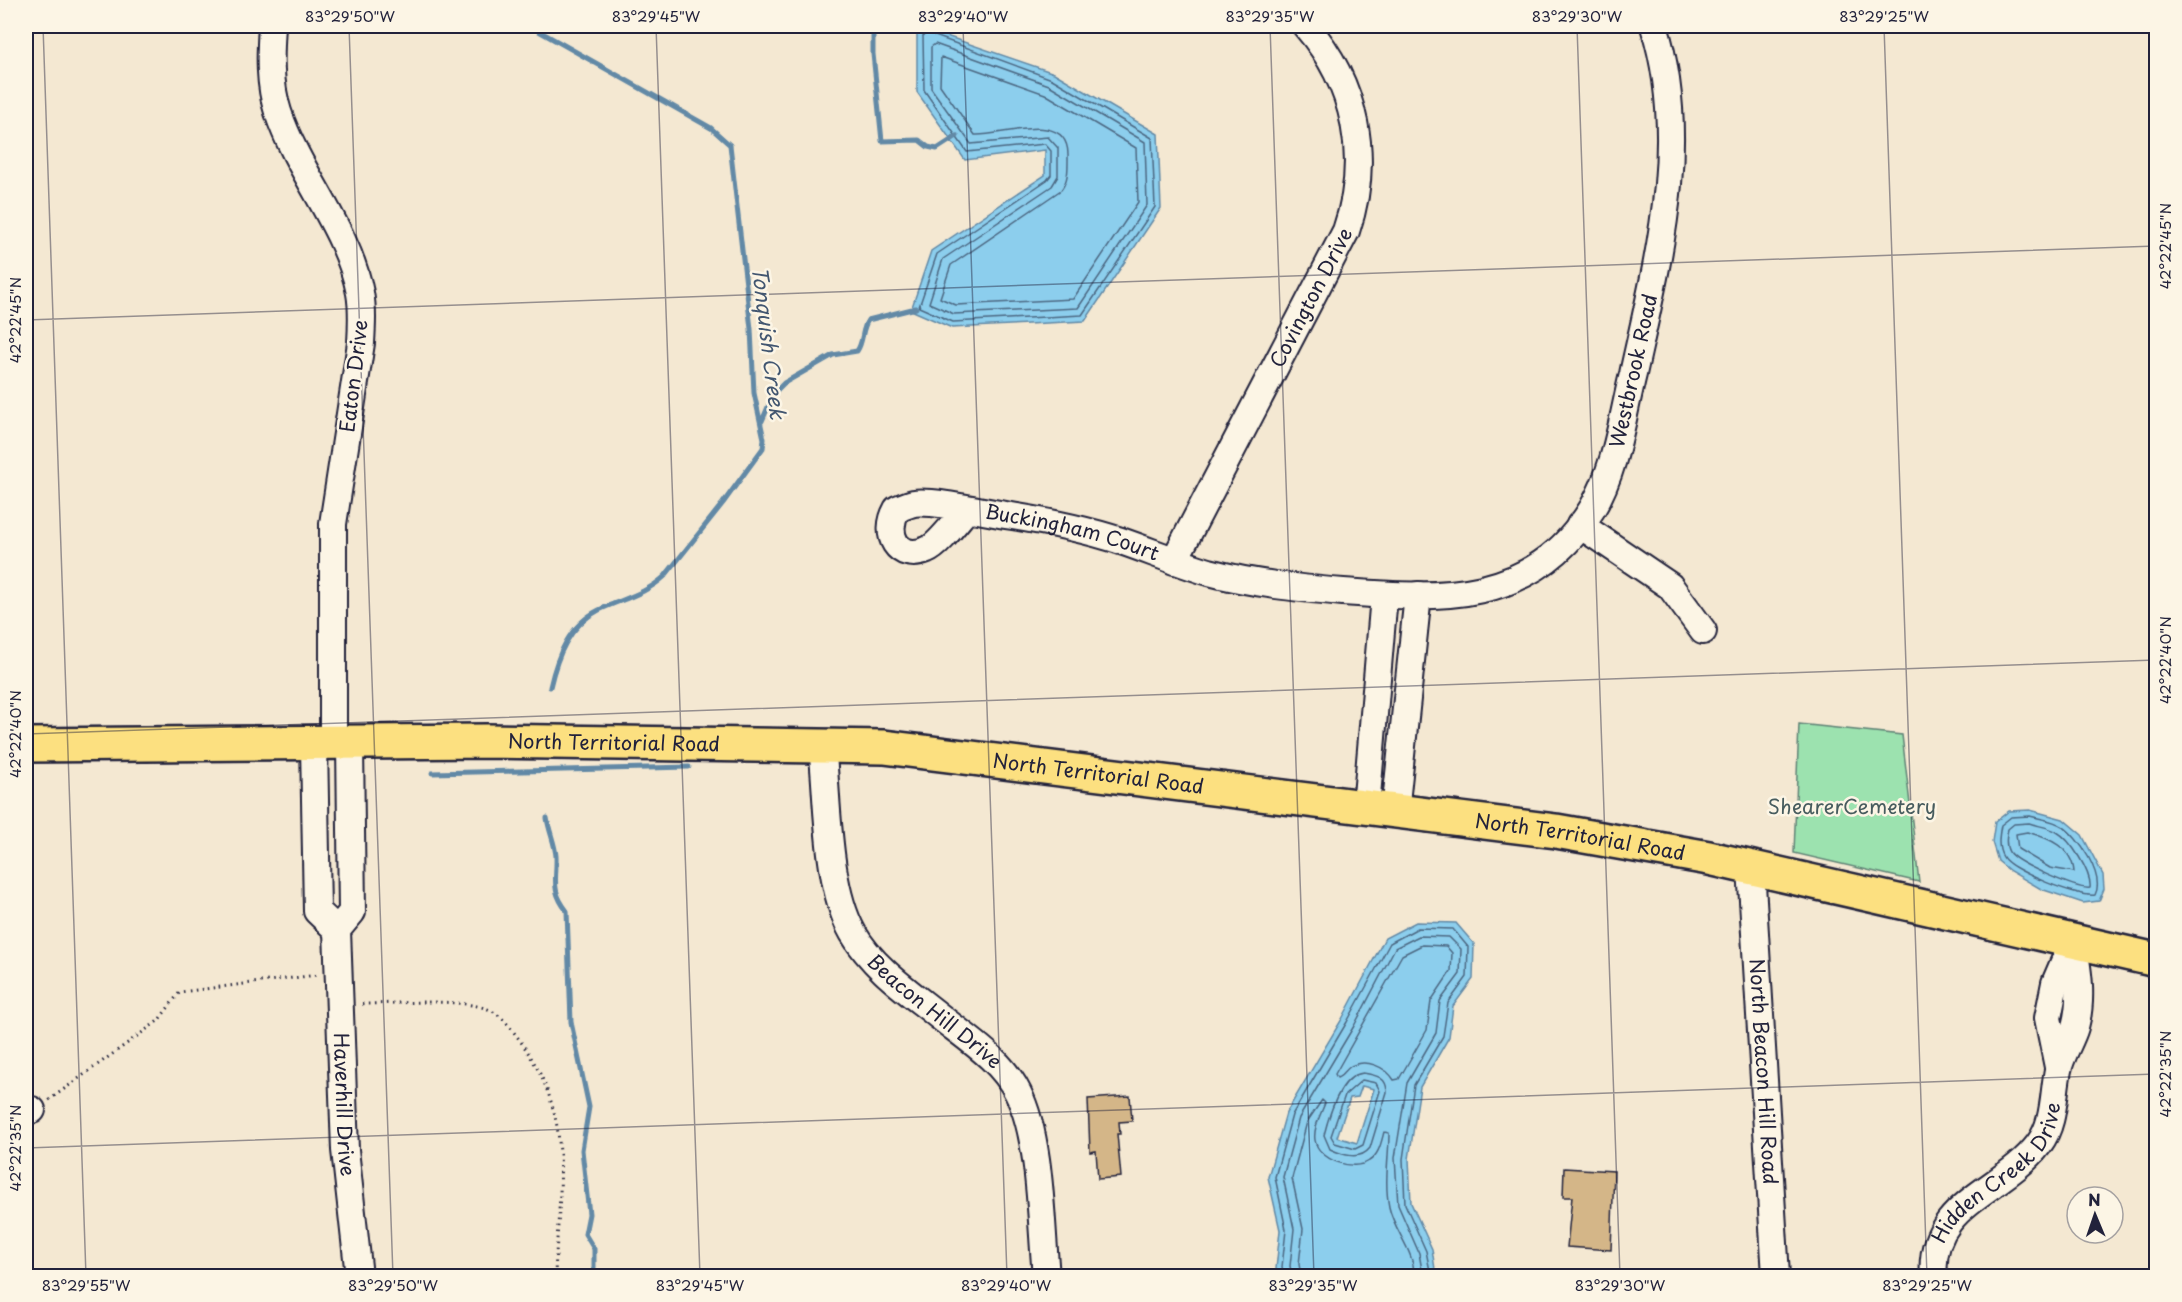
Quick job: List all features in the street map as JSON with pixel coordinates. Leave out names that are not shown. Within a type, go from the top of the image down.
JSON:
[{"type":"main road","name":"North Territorial Road","points":[[26,745],[487,741],[884,747],[1556,831],[1751,868],[2157,960]]},
{"type":"street","name":"Eaton Drive","points":[[272,26],[271,78],[278,113],[351,261],[360,291],[363,314],[361,343],[333,524],[332,744]]},
{"type":"street","name":"Covington Drive","points":[[1174,561],[1346,231],[1354,208],[1360,159],[1349,99],[1336,69],[1306,26]]},
{"type":"street","name":"Westbrook Road","points":[[1174,561],[1252,582],[1384,596],[1458,595],[1507,582],[1548,558],[1580,525],[1600,495],[1612,464],[1652,287],[1669,195],[1670,113],[1665,72],[1654,26]]},
{"type":"street","name":"Buckingham Court","points":[[967,509],[1082,529],[1174,561]]},
{"type":"street","points":[[1580,525],[1670,586],[1703,632]]},
{"type":"street","points":[[1381,810],[1418,595]]},
{"type":"street","points":[[1381,810],[1384,596]]},
{"type":"street","points":[[332,744],[352,912],[337,930],[317,911],[332,744]]},
{"type":"street","name":"Beacon Hill Drive","points":[[822,745],[835,881],[842,908],[853,933],[893,980],[999,1065],[1024,1105],[1033,1141],[1046,1276]]},
{"type":"street","name":"North Beacon Hill Road","points":[[1751,868],[1776,1276]]},
{"type":"street","name":"Haverhill Drive","points":[[337,930],[345,1150],[359,1276]]},
{"type":"street","name":"Hidden Creek Drive","points":[[1934,1276],[1932,1260],[1939,1238],[1953,1215],[2026,1158],[2039,1144],[2050,1120],[2058,1067],[2075,1027],[2080,987],[2073,941]]},
{"type":"green space","name":"ShearerCemetery","points":[[1799,724],[1902,735],[1919,882],[1794,853]]},
{"type":"water","points":[[917,26],[1054,73],[1158,134],[1161,208],[1085,321],[952,328],[911,310],[931,251],[1045,175],[1045,150],[965,160],[917,92]]},
{"type":"water","points":[[2030,810],[2063,819],[2082,835],[2103,875],[2104,889],[2099,901],[2083,903],[2041,889],[2010,871],[1998,861],[1992,842],[1995,822],[2009,811]]},
{"type":"water","points":[[1416,922],[1456,923],[1474,944],[1473,979],[1453,1006],[1449,1037],[1420,1087],[1409,1159],[1411,1203],[1432,1249],[1436,1276],[1280,1276],[1276,1269],[1280,1230],[1268,1177],[1286,1113],[1342,1019],[1385,938]],"holes":[[[1362,1086],[1374,1089],[1357,1143],[1337,1137],[1350,1098],[1358,1097]]]},
{"type":"building","points":[[1130,1096],[1132,1121],[1119,1122],[1120,1134],[1117,1134],[1121,1177],[1098,1179],[1096,1151],[1090,1152],[1088,1099]]},
{"type":"building","points":[[1564,1168],[1614,1171],[1611,1250],[1567,1247],[1572,1197],[1563,1197]]},
{"type":"waterway","name":"Tonquish Creek","points":[[530,26],[711,128],[730,145],[751,329],[754,393],[764,439],[763,448],[665,576],[642,592],[589,616],[572,633],[556,664],[550,687]]},
{"type":"waterway","points":[[873,26],[873,54],[882,141],[919,140],[928,147],[937,149],[957,136]]},
{"type":"waterway","points":[[762,421],[774,393],[784,383],[833,355],[857,351],[868,320],[916,308]]},
{"type":"waterway","points":[[432,773],[689,767]]},
{"type":"waterway","name":"Tonquish Creek","points":[[547,818],[556,856],[556,890],[567,911],[571,1022],[589,1107],[582,1150],[589,1214],[585,1234],[594,1249],[594,1276]]}]
